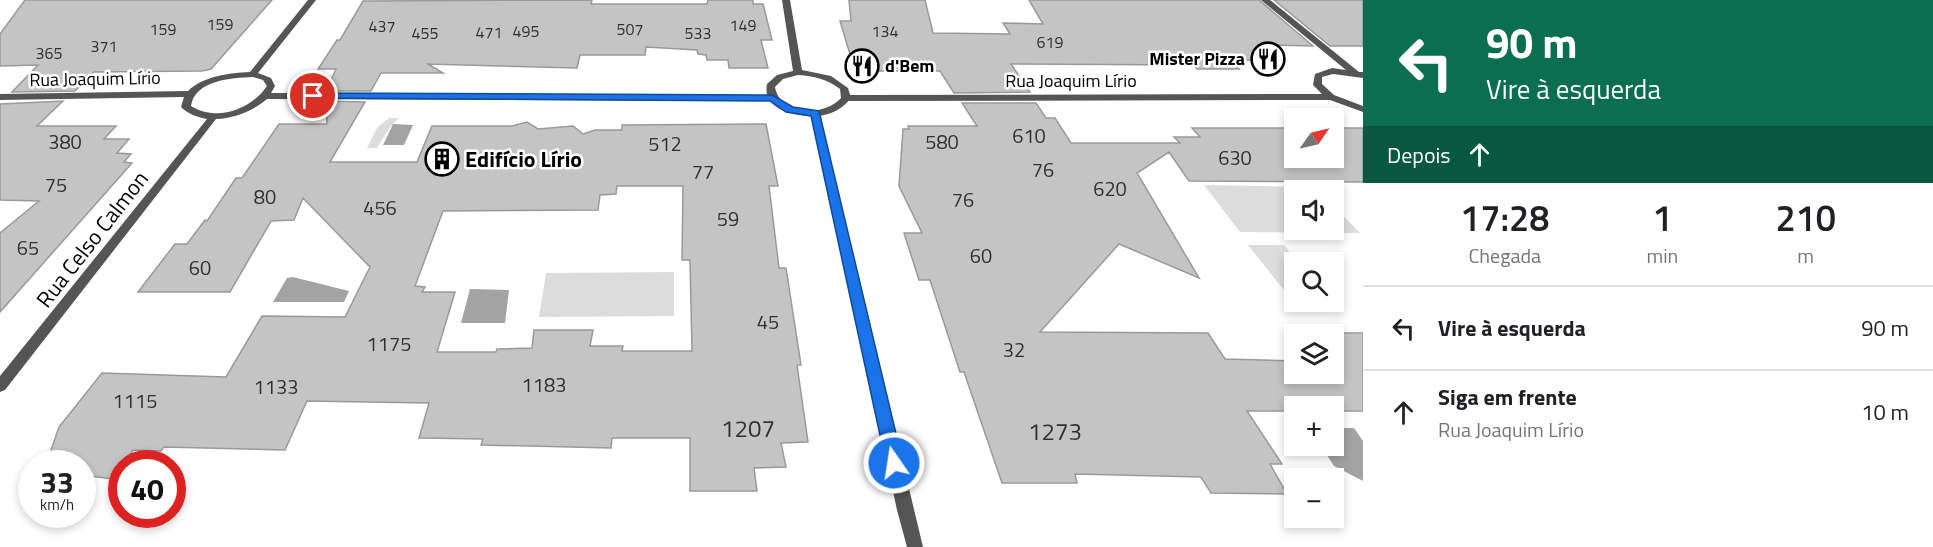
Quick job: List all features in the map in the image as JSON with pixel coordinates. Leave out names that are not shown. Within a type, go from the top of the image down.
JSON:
[{"type":"street","points":[[253,74],[312,0]]},
{"type":"street","points":[[786,0],[798,72]]},
{"type":"street","points":[[1265,0],[1359,74]]},
{"type":"street","points":[[1359,74],[1332,71],[1318,76],[1317,85],[1331,97],[1363,109]]},
{"type":"street","points":[[267,96],[271,86],[267,78],[253,74],[230,75],[207,82],[190,94],[186,107],[192,112],[214,116],[245,110],[267,96],[772,98],[790,109],[815,113],[836,108],[846,98],[844,88],[833,79],[817,73],[798,72],[780,77],[770,87],[772,98]]},
{"type":"street","name":"Rua Joaquim Lírio","points":[[0,97],[190,94]]},
{"type":"street","name":"Rua Joaquim Lírio","points":[[846,98],[1331,97]]},
{"type":"street","points":[[815,113],[915,547]]},
{"type":"street","name":"Rua Celso Calmon","points":[[0,386],[214,116]]},
{"type":"shaded area","points":[[389,118],[399,118],[390,127],[377,148],[367,148],[377,128]]},
{"type":"shaded area","points":[[393,124],[413,125],[404,145],[383,145]]},
{"type":"shaded area","points":[[1204,185],[1284,186],[1284,232],[1240,232]]},
{"type":"shaded area","points":[[1344,216],[1360,233],[1344,233]]},
{"type":"shaded area","points":[[1248,245],[1284,245],[1290,252],[1284,252],[1283,289]]},
{"type":"shaded area","points":[[674,272],[674,316],[539,317],[546,273]]},
{"type":"shaded area","points":[[293,277],[349,291],[344,302],[273,302],[287,278]]},
{"type":"shaded area","points":[[470,289],[509,290],[505,323],[461,323]]},
{"type":"shaded area","points":[[1344,428],[1354,428],[1363,441],[1363,481],[1344,471],[1344,468],[1334,466],[1328,456],[1344,456]]},
{"type":"building","points":[[25,0],[272,0],[211,69],[94,72],[75,91],[12,92],[38,65],[0,66],[0,34]]},
{"type":"building","points":[[592,0],[591,4],[707,4],[708,0],[753,0],[753,4],[763,4],[772,40],[761,40],[768,68],[729,68],[728,60],[707,60],[706,55],[698,54],[697,50],[646,47],[645,55],[580,55],[577,68],[428,64],[443,73],[381,73],[371,91],[326,91],[336,69],[318,69],[337,40],[340,40],[363,1]]},
{"type":"building","points":[[849,0],[925,0],[933,33],[1010,34],[1003,23],[1043,24],[1029,0],[1259,0],[1313,46],[1264,45],[1281,60],[1237,60],[1242,66],[1235,65],[1239,69],[1197,69],[1193,65],[1011,64],[1030,92],[954,93],[940,71],[855,71],[840,21],[851,21]]},
{"type":"building","points":[[1274,0],[1363,0],[1363,46],[1330,46]]},
{"type":"building","points":[[63,101],[37,126],[116,126],[104,139],[129,139],[117,153],[131,154],[124,162],[132,163],[0,312],[0,233],[39,201],[0,200],[0,104]]},
{"type":"building","points":[[326,101],[365,102],[330,162],[417,162],[432,126],[512,126],[527,122],[538,129],[573,126],[583,134],[595,130],[622,130],[622,125],[766,124],[778,186],[769,186],[779,268],[786,268],[801,365],[797,365],[808,442],[781,443],[786,467],[754,468],[757,491],[690,491],[690,438],[612,438],[611,448],[481,445],[483,439],[419,438],[429,403],[307,401],[285,450],[164,447],[162,450],[108,450],[108,478],[96,477],[96,450],[51,450],[59,427],[102,373],[226,377],[262,316],[345,317],[370,267],[303,198],[294,220],[271,221],[230,292],[138,292],[175,244],[187,244],[205,220],[207,221],[236,178],[242,178],[279,124],[327,124]],"holes":[[[617,186],[683,186],[682,260],[690,260],[692,351],[622,351],[623,346],[590,346],[593,330],[534,330],[532,348],[497,349],[496,352],[437,352],[455,292],[422,292],[425,287],[415,286],[443,211],[598,210],[600,195],[616,194]]]},
{"type":"building","points":[[962,103],[1036,103],[1046,118],[1055,118],[1071,143],[1180,143],[1174,137],[1200,137],[1192,128],[1284,128],[1284,168],[1344,168],[1344,128],[1363,128],[1363,182],[1344,182],[1344,180],[1189,181],[1169,152],[1137,173],[1199,278],[1119,244],[1040,332],[1208,333],[1225,359],[1284,361],[1284,384],[1344,384],[1344,333],[1363,333],[1363,411],[1344,411],[1344,396],[1284,396],[1284,411],[1247,411],[1282,464],[1270,464],[1284,489],[1284,494],[1211,493],[1201,477],[1075,474],[1077,483],[1002,483],[964,372],[960,372],[930,280],[919,280],[904,233],[922,233],[899,186],[903,129],[909,129],[908,126],[977,126]]},
{"type":"place","name":"Mister Pizza","points":[[1268,59]]},
{"type":"place","name":"d'Bem","points":[[862,66]]},
{"type":"place","name":"Edifício Lírio","points":[[442,159]]},
{"type":"route","points":[[313,96],[772,98],[790,109],[815,113],[894,463]]}]
